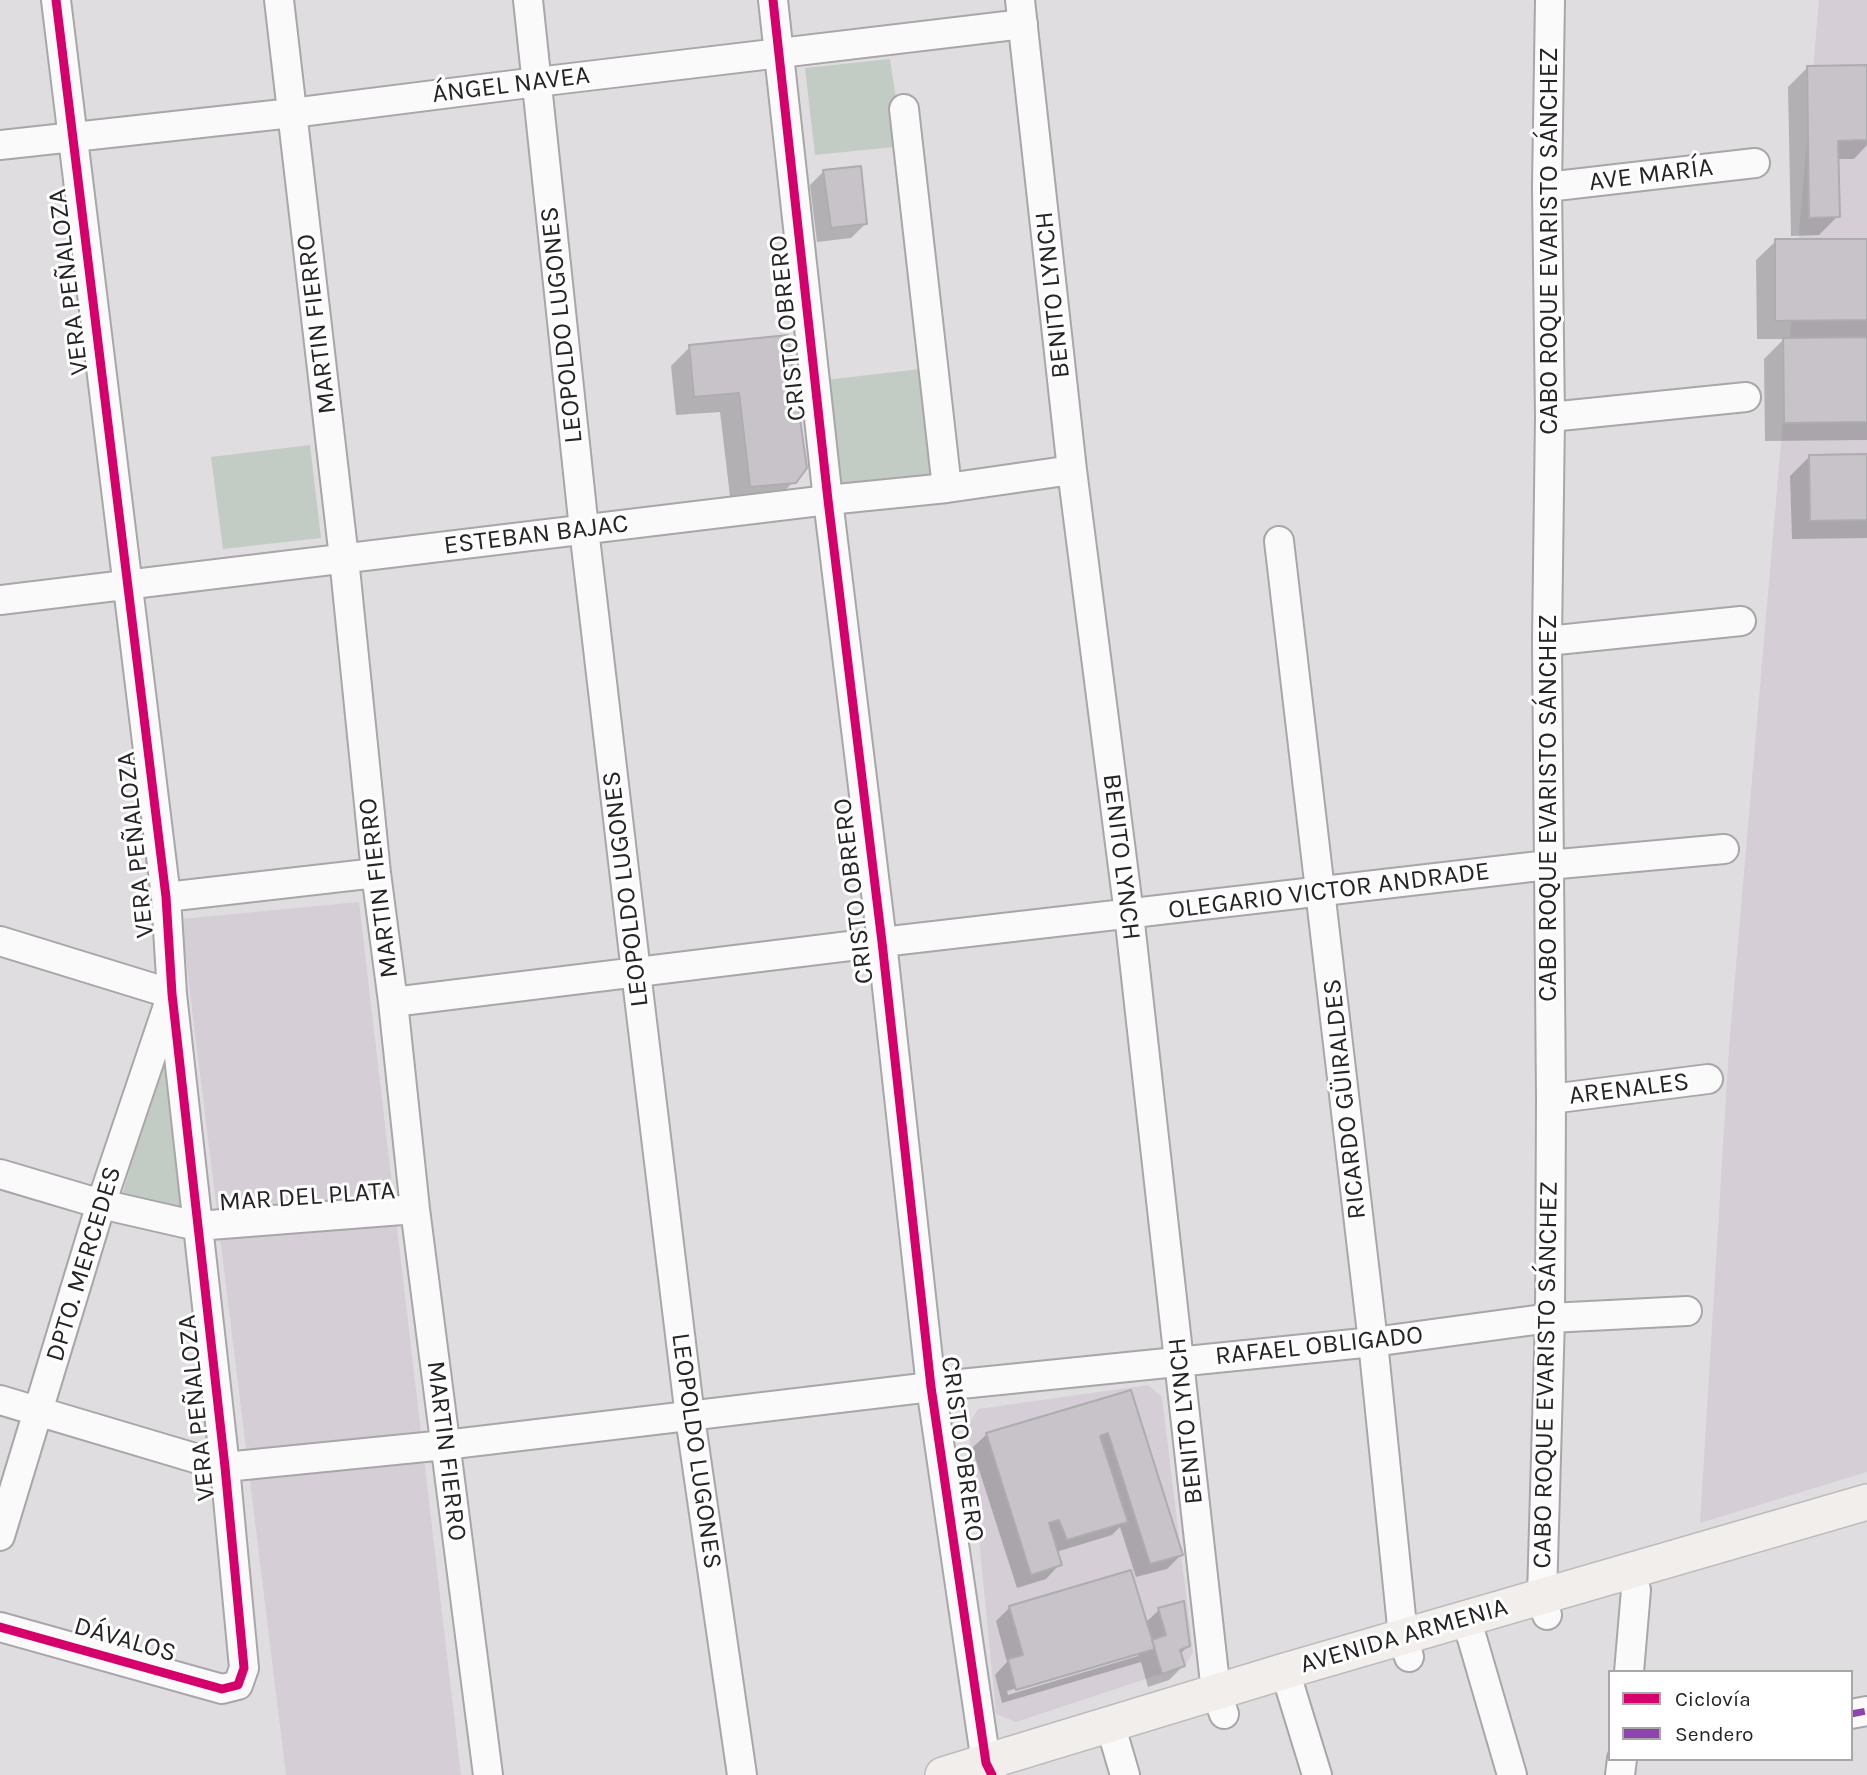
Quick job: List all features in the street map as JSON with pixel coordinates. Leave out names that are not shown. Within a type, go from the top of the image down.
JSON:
[{"type":"main road","name":"AVENIDA ARMENIA","points":[[1023,1775],[1118,1748],[1220,1703],[1633,1579],[1867,1502]]},
{"type":"main road","name":"AVENIDA ARMENIA","points":[[1633,1579],[1867,1526]]},
{"type":"main road","name":"AVENIDA ARMENIA","points":[[943,1775],[1118,1748]]},
{"type":"street","name":"VERA PEÑALOZA","points":[[56,0],[166,897],[172,994],[225,1467],[244,1668],[238,1685]]},
{"type":"street","name":"MARTIN FIERRO","points":[[279,0],[345,558],[376,873],[415,1209],[488,1775]]},
{"type":"street","name":"LEOPOLDO LUGONES","points":[[528,0],[584,529],[636,972],[690,1418],[741,1775]]},
{"type":"street","name":"CRISTO OBRERO","points":[[774,0],[828,500],[882,942],[931,1387],[989,1769]]},
{"type":"street","name":"CABO ROQUE EVARISTO SÁNCHEZ","points":[[1545,1605],[1551,1099],[1547,640],[1550,416],[1547,187],[1550,0]]},
{"type":"street","name":"ÁNGEL NAVEA","points":[[0,145],[292,113],[779,53],[1021,12]]},
{"type":"street","name":"BENITO LYNCH","points":[[1021,12],[1072,470],[1129,914],[1220,1703]]},
{"type":"street","points":[[904,109],[947,488]]},
{"type":"street","name":"AVE MARÍA","points":[[1547,187],[1755,163]]},
{"type":"street","points":[[1550,416],[1746,397]]},
{"type":"street","name":"ESTEBAN BAJAC","points":[[0,600],[947,488],[1072,470]]},
{"type":"street","name":"RICARDO GÜIRALDES","points":[[1279,541],[1322,892],[1406,1647]]},
{"type":"street","points":[[1547,640],[1741,621]]},
{"type":"street","name":"OLEGARIO VICTOR ANDRADE","points":[[393,1002],[1548,865],[1724,849]]},
{"type":"street","points":[[166,897],[376,873]]},
{"type":"street","points":[[0,941],[172,994]]},
{"type":"street","name":"DPTO. MERCEDES","points":[[0,1536],[101,1204],[172,994]]},
{"type":"street","name":"ARENALES","points":[[1551,1099],[1708,1079]]},
{"type":"street","name":"MAR DEL PLATA","points":[[0,1174],[101,1204],[197,1226],[415,1209]]},
{"type":"street","name":"RAFAEL OBLIGADO","points":[[0,1401],[225,1467],[690,1418],[931,1387],[1373,1342],[1550,1318],[1687,1311]]},
{"type":"street","points":[[1629,1670],[1633,1579]]},
{"type":"street","name":"DÁVALOS","points":[[0,1627],[222,1689],[238,1685]]},
{"type":"street","points":[[1468,1629],[1512,1775]]},
{"type":"street","points":[[1289,1681],[1317,1775]]},
{"type":"shaded area","points":[[1819,0],[1867,0],[1867,1472],[1700,1523],[1729,1047]]},
{"type":"shaded area","points":[[890,59],[903,146],[815,155],[805,68]]},
{"type":"shaded area","points":[[930,368],[942,477],[836,489],[825,380]]},
{"type":"shaded area","points":[[310,445],[321,538],[223,549],[211,457]]},
{"type":"shaded area","points":[[359,902],[461,1775],[286,1775],[181,919]]},
{"type":"shaded area","points":[[172,1032],[187,1214],[120,1201]]},
{"type":"shaded area","points":[[1148,1385],[1162,1397],[1193,1652],[1185,1666],[1016,1722],[996,1714],[968,1425],[978,1409]]},
{"type":"building","points":[[1867,65],[1867,140],[1838,141],[1840,217],[1809,218],[1807,66]]},
{"type":"building","points":[[861,166],[867,224],[831,228],[823,170]]},
{"type":"building","points":[[1775,239],[1867,239],[1867,320],[1775,321]]},
{"type":"building","points":[[788,335],[807,468],[796,483],[750,487],[739,393],[694,397],[689,345]]},
{"type":"building","points":[[1867,337],[1867,422],[1784,423],[1783,338]]},
{"type":"building","points":[[1867,454],[1867,520],[1810,521],[1809,455]]},
{"type":"building","points":[[1131,1390],[1183,1555],[1150,1564],[1108,1433],[1100,1436],[1128,1522],[1067,1540],[1059,1520],[1049,1523],[1062,1565],[1031,1575],[986,1433]]},
{"type":"building","points":[[1131,1570],[1155,1649],[1016,1690],[1008,1659],[1023,1655],[1009,1606]]},
{"type":"building","points":[[1184,1601],[1190,1646],[1180,1650],[1185,1666],[1162,1674],[1152,1640],[1166,1635],[1158,1608]]},
{"type":"marked path","points":[[1853,1714],[1867,1711]]},
{"type":"cycle path","points":[[0,1627],[222,1689],[238,1685],[244,1668],[225,1467],[172,994],[166,897],[56,0]]},
{"type":"cycle path","points":[[773,0],[931,1387],[986,1763],[992,1775]]}]
